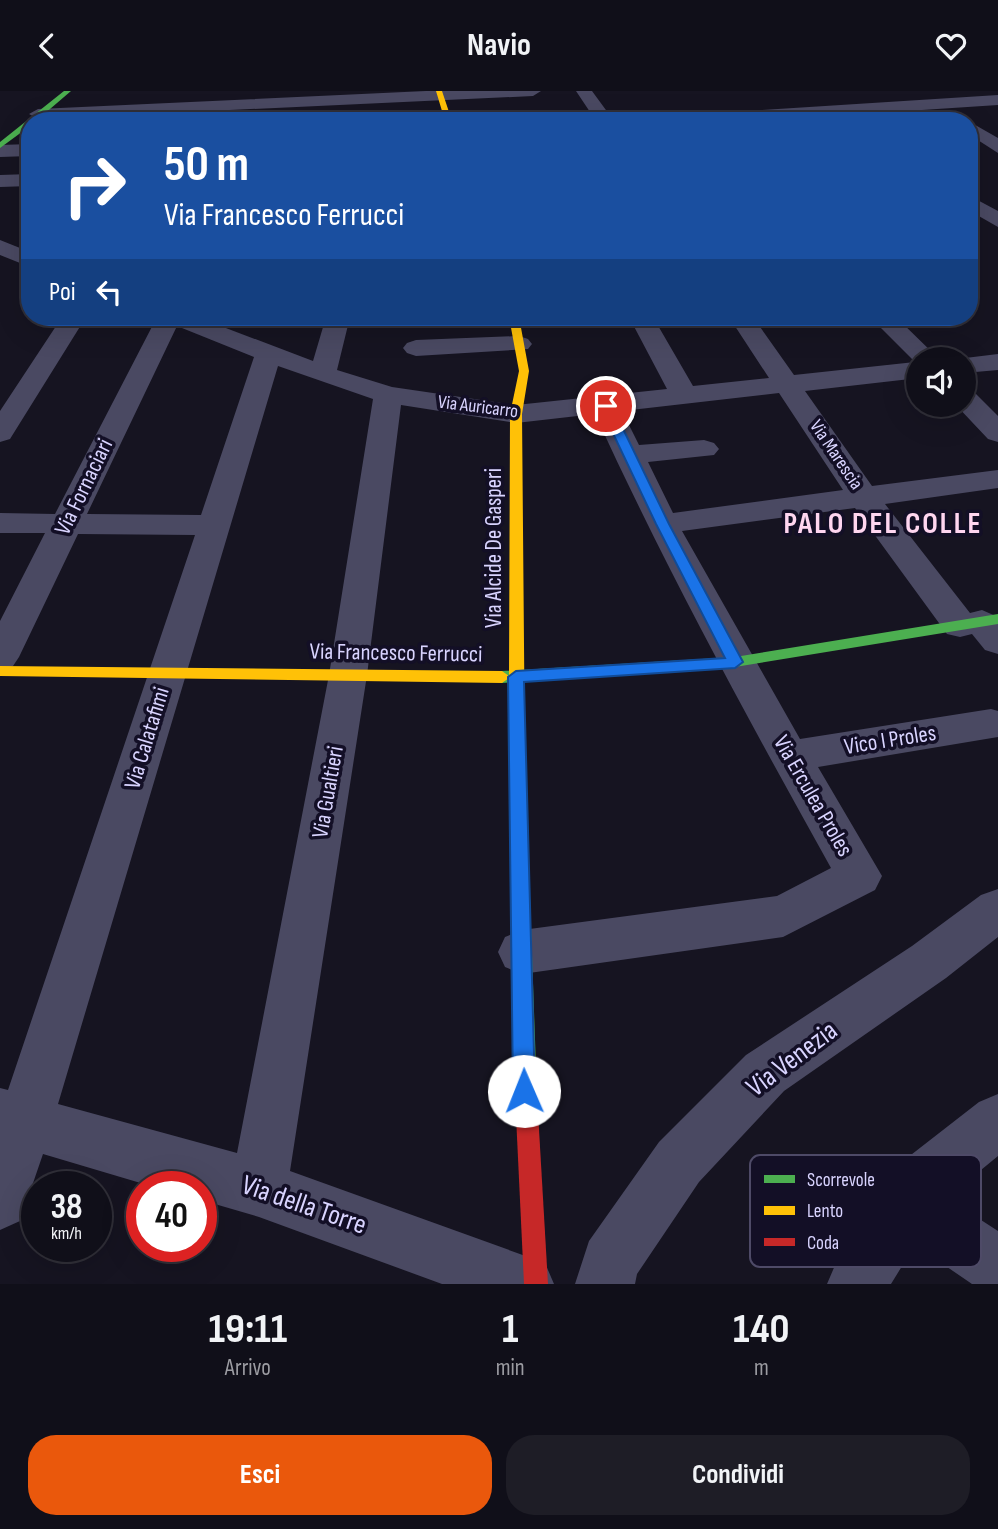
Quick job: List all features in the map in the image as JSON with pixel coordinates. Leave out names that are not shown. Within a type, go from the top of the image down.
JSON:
[{"type":"street","points":[[41,112],[68,91]]},
{"type":"street","points":[[80,112],[326,97],[533,91]]},
{"type":"street","points":[[584,91],[599,112]]},
{"type":"street","points":[[917,91],[947,112]]},
{"type":"street","points":[[514,92],[524,111]]},
{"type":"street","points":[[440,94],[446,112]]},
{"type":"street","points":[[810,97],[834,112]]},
{"type":"street","points":[[815,112],[998,100]]},
{"type":"street","points":[[662,101],[672,112]]},
{"type":"street","points":[[0,126],[21,127]]},
{"type":"street","points":[[978,127],[998,128]]},
{"type":"street","points":[[0,146],[21,129]]},
{"type":"street","points":[[978,133],[998,147]]},
{"type":"street","points":[[0,151],[21,150]]},
{"type":"street","points":[[0,181],[21,180]]},
{"type":"street","points":[[978,208],[998,222]]},
{"type":"street","points":[[978,225],[998,222]]},
{"type":"street","points":[[0,272],[13,247]]},
{"type":"street","points":[[0,433],[68,326]]},
{"type":"street","name":"Via Fornaciari","points":[[0,657],[165,326]]},
{"type":"street","points":[[323,374],[336,326]]},
{"type":"street","name":"Via Alcide De Gasperi","points":[[516,326],[524,371],[516,414],[516,677],[525,1118],[536,1284]]},
{"type":"street","points":[[646,326],[684,396]]},
{"type":"street","name":"Via Marescia","points":[[747,326],[863,496],[984,627]]},
{"type":"street","points":[[891,326],[913,347]]},
{"type":"street","name":"Via Auricarro","points":[[234,327],[269,352],[323,374],[388,395],[516,414],[906,371]]},
{"type":"street","points":[[416,348],[519,344]]},
{"type":"street","name":"Via Calatafimi","points":[[0,1201],[13,1119],[167,673],[269,352]]},
{"type":"street","points":[[976,364],[998,362]]},
{"type":"street","name":"Via Gualtieri","points":[[260,1188],[348,675],[388,395]]},
{"type":"street","name":"Via Erculea Proles","points":[[522,952],[783,916],[859,876],[735,662],[662,524],[606,406]]},
{"type":"street","points":[[976,410],[998,433]]},
{"type":"street","points":[[629,455],[704,449]]},
{"type":"street","points":[[662,524],[998,479]]},
{"type":"street","points":[[0,523],[215,525]]},
{"type":"street","name":"Via Francesco Ferrucci","points":[[0,671],[516,677],[735,662],[984,627]]},
{"type":"street","name":"Vico I Proles","points":[[790,756],[991,724]]},
{"type":"street","name":"Via Venezia","points":[[605,1284],[610,1262],[680,1162],[765,1073],[929,963],[998,909]]},
{"type":"street","name":"Via della Torre","points":[[13,1119],[260,1188],[524,1284]]},
{"type":"street","points":[[956,1155],[998,1121]]},
{"type":"street","points":[[981,1255],[998,1266]]},
{"type":"street","points":[[857,1284],[868,1267]]},
{"type":"traffic: fast","points":[[42,112],[68,91]]},
{"type":"traffic: fast","points":[[0,146],[21,129]]},
{"type":"traffic: fast","points":[[502,677],[735,662],[998,619]]},
{"type":"traffic: fast","points":[[517,759],[526,1095]]},
{"type":"traffic: slow","points":[[439,91],[446,112]]},
{"type":"traffic: slow","points":[[516,326],[524,371],[516,414],[517,759]]},
{"type":"traffic: slow","points":[[0,671],[502,677]]},
{"type":"traffic: jam","points":[[526,1095],[536,1284]]},
{"type":"district","name":"PALO DEL COLLE","points":[[883,524]]},
{"type":"route","points":[[524,1091],[516,677],[735,662],[662,524],[606,406]]}]
